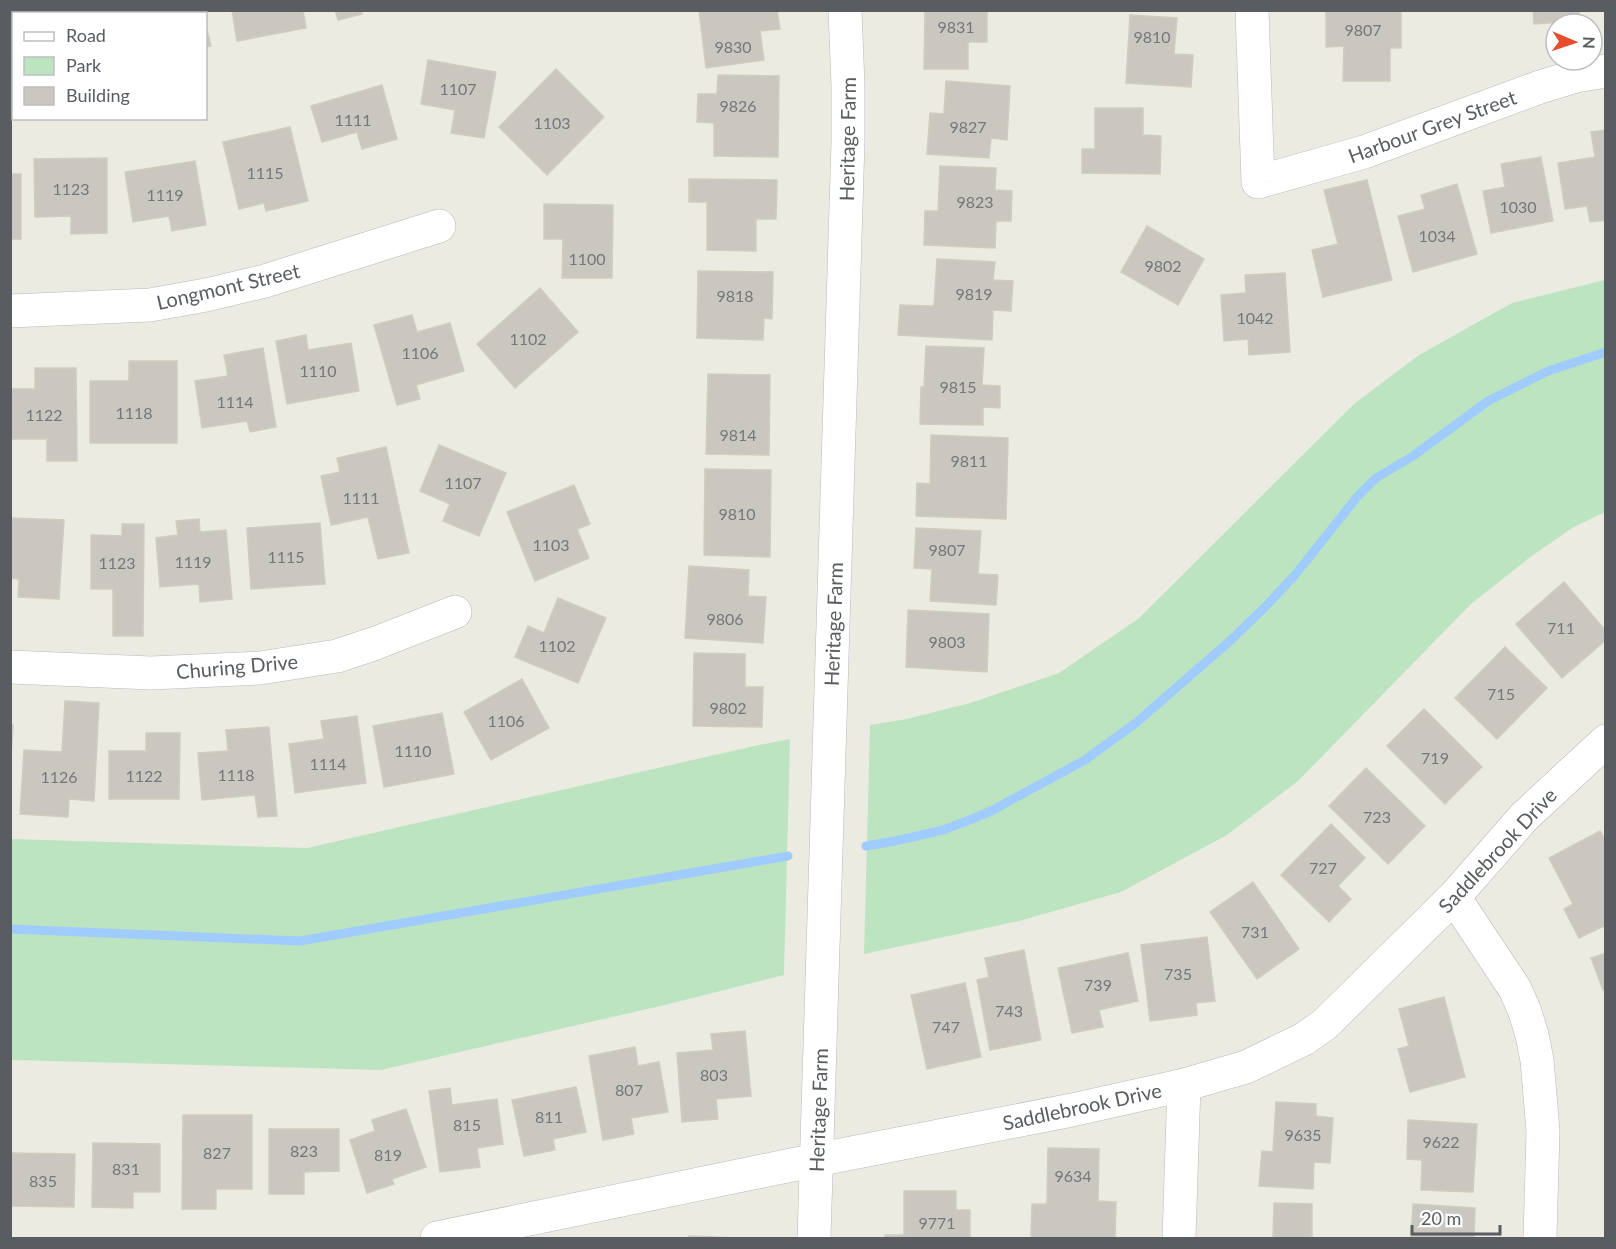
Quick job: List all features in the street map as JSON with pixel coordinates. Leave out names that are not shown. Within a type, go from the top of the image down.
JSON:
[{"type":"street","name":"Heritage Farm","points":[[814,1239],[848,142],[845,10]]},
{"type":"street","name":"Harbour Grey Street","points":[[1252,10],[1258,182],[1364,152],[1540,87],[1576,76],[1605,71]]},
{"type":"street","name":"Longmont Street","points":[[10,310],[150,304],[206,295],[265,281],[439,226]]},
{"type":"street","name":"Churing Drive","points":[[10,667],[150,673],[260,668],[337,656],[455,612]]},
{"type":"street","name":"Saddlebrook Drive","points":[[437,1239],[816,1160],[1072,1110],[1184,1085],[1246,1068],[1304,1039],[1325,1024],[1454,897],[1524,818],[1605,741]]},
{"type":"street","points":[[1454,897],[1515,989],[1532,1035],[1537,1060],[1543,1131],[1540,1239]]},
{"type":"street","points":[[1179,1239],[1184,1085]]},
{"type":"green space","points":[[1605,280],[1605,512],[1572,528],[1529,558],[1471,604],[1298,781],[1227,835],[1121,892],[1019,921],[864,954],[870,725],[907,719],[970,703],[1059,673],[1138,619],[1354,404],[1419,355],[1512,303]]},
{"type":"green space","points":[[790,739],[784,975],[669,1004],[381,1070],[11,1060],[11,839],[307,848]]},
{"type":"building","points":[[119,10],[201,10],[202,12],[120,12]]},
{"type":"building","points":[[232,10],[303,10],[306,28],[237,41]]},
{"type":"building","points":[[335,10],[361,10],[362,14],[338,20]]},
{"type":"building","points":[[699,10],[777,10],[780,29],[760,31],[764,60],[706,68]]},
{"type":"building","points":[[925,10],[987,10],[987,42],[968,42],[968,69],[924,69]]},
{"type":"building","points":[[1533,10],[1579,10],[1579,12],[1544,12],[1544,23],[1534,24]]},
{"type":"building","points":[[1326,11],[1401,11],[1401,48],[1390,48],[1390,81],[1343,81],[1344,46],[1326,47]]},
{"type":"building","points":[[1130,15],[1177,18],[1174,54],[1193,55],[1191,87],[1126,83]]},
{"type":"building","points":[[207,30],[211,46],[207,47]]},
{"type":"building","points":[[10,42],[12,42],[12,108],[10,108]]},
{"type":"building","points":[[428,60],[496,72],[484,138],[451,133],[455,110],[421,104]]},
{"type":"building","points":[[556,69],[604,117],[547,175],[499,127]]},
{"type":"building","points":[[718,75],[779,76],[778,157],[714,156],[714,123],[697,122],[698,94],[717,94]]},
{"type":"building","points":[[946,81],[1010,86],[1007,140],[991,138],[989,158],[927,154],[930,113],[944,114]]},
{"type":"building","points":[[382,85],[397,139],[362,149],[357,132],[322,142],[311,106]]},
{"type":"building","points":[[1095,108],[1143,108],[1143,135],[1161,136],[1160,174],[1082,173],[1082,149],[1095,149]]},
{"type":"building","points":[[290,127],[308,201],[266,211],[264,203],[239,209],[223,142]]},
{"type":"building","points":[[1606,130],[1606,220],[1590,222],[1587,206],[1565,209],[1558,163],[1595,157],[1591,132]]},
{"type":"building","points":[[1541,157],[1553,221],[1491,233],[1483,191],[1505,187],[1501,164]]},
{"type":"building","points":[[107,158],[107,233],[71,234],[71,216],[35,217],[34,159]]},
{"type":"building","points":[[195,161],[206,225],[172,231],[169,216],[133,222],[125,172]]},
{"type":"building","points":[[940,166],[996,168],[995,190],[1012,191],[1011,221],[996,221],[995,248],[924,245],[925,211],[938,211]]},
{"type":"building","points":[[10,174],[21,174],[21,239],[10,239]]},
{"type":"building","points":[[689,179],[777,180],[776,219],[756,219],[756,251],[707,250],[707,202],[689,202]]},
{"type":"building","points":[[1367,180],[1392,280],[1323,297],[1312,250],[1338,244],[1324,190]]},
{"type":"building","points":[[1457,184],[1477,254],[1413,272],[1398,216],[1425,209],[1421,195]]},
{"type":"building","points":[[544,204],[613,205],[612,278],[562,278],[563,239],[544,239]]},
{"type":"building","points":[[1147,226],[1204,259],[1178,305],[1121,272]]},
{"type":"building","points":[[937,259],[995,262],[993,280],[1013,281],[1011,311],[993,310],[992,340],[898,335],[900,305],[934,306]]},
{"type":"building","points":[[698,271],[773,272],[772,319],[764,318],[763,340],[697,338]]},
{"type":"building","points":[[1285,273],[1290,352],[1249,355],[1248,339],[1224,341],[1221,295],[1246,293],[1245,275]]},
{"type":"building","points":[[540,288],[578,332],[515,388],[477,344]]},
{"type":"building","points":[[412,315],[417,332],[450,323],[464,371],[416,385],[420,399],[397,405],[374,325]]},
{"type":"building","points":[[306,335],[308,350],[351,343],[359,391],[287,404],[276,341]]},
{"type":"building","points":[[926,346],[984,348],[982,385],[1000,386],[1000,408],[983,407],[983,425],[920,424],[921,387],[924,387]]},
{"type":"building","points":[[263,348],[276,427],[250,432],[247,421],[202,428],[195,381],[228,376],[224,355]]},
{"type":"building","points":[[129,361],[177,361],[177,443],[90,443],[90,381],[129,381]]},
{"type":"building","points":[[35,368],[76,368],[77,461],[47,461],[47,439],[10,439],[10,389],[35,389]]},
{"type":"building","points":[[708,374],[770,375],[769,455],[706,454]]},
{"type":"building","points":[[931,435],[1008,438],[1006,519],[916,516],[917,483],[930,484]]},
{"type":"building","points":[[439,445],[506,473],[479,536],[443,521],[450,504],[420,491]]},
{"type":"building","points":[[386,447],[409,553],[378,559],[368,517],[331,525],[321,476],[340,472],[337,458]]},
{"type":"building","points":[[705,469],[771,470],[770,557],[704,555]]},
{"type":"building","points":[[574,485],[590,524],[577,529],[589,558],[535,581],[507,512]]},
{"type":"building","points":[[10,518],[64,520],[59,599],[18,597],[19,579],[10,578]]},
{"type":"building","points":[[199,519],[200,532],[226,530],[232,599],[200,602],[199,584],[160,587],[156,538],[178,535],[176,521]]},
{"type":"building","points":[[320,523],[325,584],[251,589],[247,528]]},
{"type":"building","points":[[122,524],[144,524],[143,636],[113,636],[113,589],[91,589],[91,535],[122,536]]},
{"type":"building","points":[[916,528],[981,531],[978,574],[998,575],[996,605],[930,601],[932,569],[914,568]]},
{"type":"building","points":[[689,566],[749,570],[748,596],[766,597],[763,643],[685,638]]},
{"type":"building","points":[[1564,582],[1606,631],[1606,640],[1562,678],[1516,624]]},
{"type":"building","points":[[558,598],[606,618],[578,683],[515,657],[528,626],[544,633]]},
{"type":"building","points":[[908,610],[989,614],[987,672],[906,667]]},
{"type":"building","points":[[1505,647],[1547,688],[1497,739],[1455,698]]},
{"type":"building","points":[[694,653],[745,654],[745,687],[763,687],[762,727],[693,726]]},
{"type":"building","points":[[522,679],[549,728],[491,760],[464,712]]},
{"type":"building","points":[[65,701],[99,703],[94,801],[69,799],[68,817],[20,814],[24,750],[62,752]]},
{"type":"building","points":[[1424,709],[1482,767],[1445,804],[1387,746]]},
{"type":"building","points":[[442,713],[454,774],[384,787],[373,726]]},
{"type":"building","points":[[357,716],[366,783],[295,793],[289,744],[324,739],[321,721]]},
{"type":"building","points":[[10,725],[13,725],[10,774]]},
{"type":"building","points":[[269,727],[277,816],[258,817],[255,795],[202,800],[198,753],[228,751],[226,730]]},
{"type":"building","points":[[146,733],[180,733],[179,799],[109,799],[109,751],[146,751]]},
{"type":"building","points":[[1366,768],[1425,826],[1388,864],[1329,806]]},
{"type":"building","points":[[1331,824],[1365,858],[1338,886],[1351,899],[1329,922],[1281,875]]},
{"type":"building","points":[[1600,831],[1606,841],[1606,925],[1579,938],[1564,909],[1573,904],[1549,858]]},
{"type":"building","points":[[1253,882],[1299,949],[1257,979],[1210,912]]},
{"type":"building","points":[[1207,937],[1215,1001],[1196,1003],[1197,1015],[1150,1021],[1141,945]]},
{"type":"building","points":[[1024,950],[1041,1040],[990,1050],[977,980],[989,977],[985,958]]},
{"type":"building","points":[[1128,953],[1138,1001],[1099,1010],[1103,1027],[1072,1033],[1058,968]]},
{"type":"building","points":[[1606,953],[1606,989],[1603,990],[1591,958]]},
{"type":"building","points":[[965,983],[981,1057],[927,1069],[911,995]]},
{"type":"building","points":[[1444,997],[1465,1077],[1410,1092],[1398,1049],[1409,1046],[1399,1009]]},
{"type":"building","points":[[745,1031],[751,1096],[716,1099],[718,1119],[682,1122],[677,1053],[713,1050],[711,1034]]},
{"type":"building","points":[[635,1047],[638,1066],[659,1062],[668,1112],[631,1118],[634,1134],[603,1140],[589,1056]]},
{"type":"building","points":[[576,1087],[586,1132],[553,1139],[555,1150],[524,1156],[512,1100]]},
{"type":"building","points":[[450,1088],[452,1105],[497,1099],[503,1144],[477,1148],[480,1167],[440,1172],[429,1091]]},
{"type":"building","points":[[1276,1102],[1316,1104],[1316,1116],[1333,1118],[1330,1163],[1314,1162],[1313,1189],[1259,1186],[1262,1151],[1273,1152]]},
{"type":"building","points":[[406,1109],[426,1167],[392,1179],[394,1184],[367,1193],[350,1140],[375,1131],[372,1120]]},
{"type":"building","points":[[183,1115],[252,1115],[252,1189],[216,1189],[216,1209],[182,1209]]},
{"type":"building","points":[[1408,1120],[1477,1124],[1473,1192],[1421,1190],[1422,1160],[1407,1159]]},
{"type":"building","points":[[269,1129],[339,1129],[339,1171],[304,1172],[304,1194],[269,1194]]},
{"type":"building","points":[[93,1143],[160,1144],[160,1192],[133,1192],[133,1208],[92,1207]]},
{"type":"building","points":[[1048,1148],[1099,1149],[1098,1201],[1116,1202],[1115,1238],[1031,1238],[1032,1204],[1047,1204]]},
{"type":"building","points":[[10,1153],[75,1154],[74,1207],[10,1206]]},
{"type":"building","points":[[904,1191],[956,1191],[956,1210],[970,1210],[970,1238],[885,1238],[885,1235],[904,1235]]},
{"type":"building","points":[[1274,1203],[1312,1204],[1312,1238],[1273,1238]]},
{"type":"building","points":[[1413,1204],[1475,1208],[1474,1238],[1411,1238]]},
{"type":"building","points":[[689,1236],[741,1238],[689,1238]]},
{"type":"waterway","points":[[866,846],[943,830],[967,821],[991,811],[1085,760],[1137,722],[1231,640],[1295,575],[1357,497],[1376,478],[1413,456],[1488,401],[1548,371],[1606,352]]},
{"type":"waterway","points":[[10,929],[300,941],[788,856]]}]
